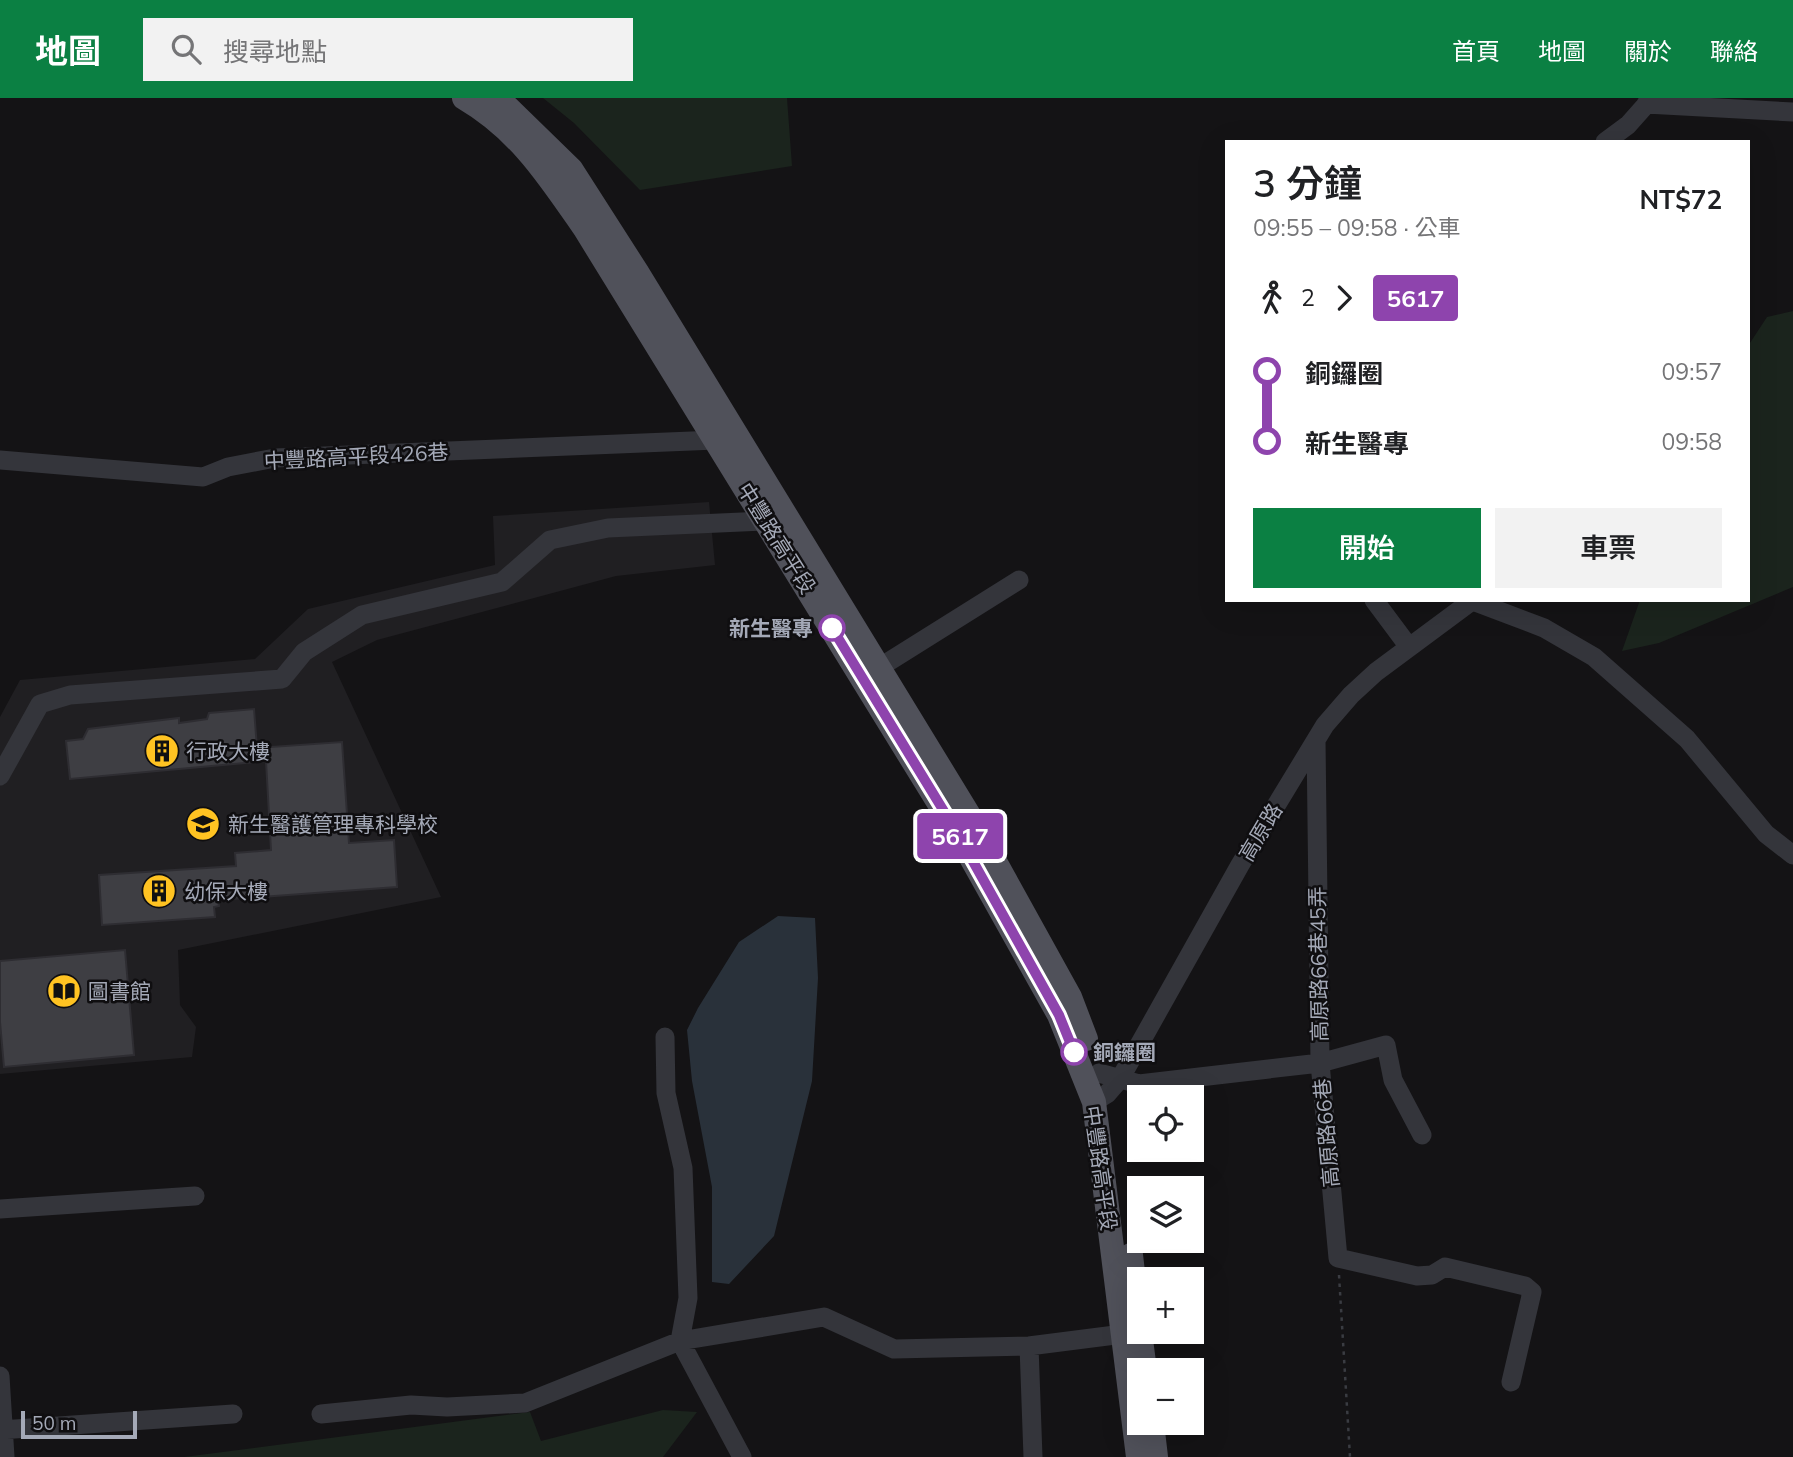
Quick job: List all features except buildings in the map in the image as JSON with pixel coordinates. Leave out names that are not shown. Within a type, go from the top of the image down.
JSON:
[{"type":"main road","name":"中豐路高平段","points":[[464,98],[511,133],[540,163],[647,310],[871,673],[972,820],[1070,997],[1105,1087],[1127,1267]]},
{"type":"main road","name":"中豐路高平段","points":[[498,98],[571,169],[716,440],[774,516]]},
{"type":"main road","name":"中豐路高平段","points":[[1135,1344],[1138,1457]]},
{"type":"main road","points":[[1153,1435],[1156,1457]]},
{"type":"street","points":[[1608,140],[1628,125],[1649,101],[1793,112]]},
{"type":"street","name":"中豐路高平段426巷","points":[[0,460],[203,477],[228,467],[275,458],[716,440]]},
{"type":"street","points":[[0,776],[40,704],[70,695],[282,679],[304,652],[362,615],[502,582],[550,540],[608,528],[774,516]]},
{"type":"street","points":[[871,673],[1019,580]]},
{"type":"street","points":[[1375,602],[1409,647]]},
{"type":"street","name":"高原路","points":[[1105,1087],[1315,739],[1336,710],[1376,672],[1470,602]]},
{"type":"street","points":[[1478,602],[1544,628],[1594,657],[1687,739],[1766,834],[1793,855]]},
{"type":"street","name":"高原路66巷45弄","points":[[1315,739],[1320,1063],[1387,1045],[1393,1080],[1422,1135]]},
{"type":"street","points":[[665,1037],[666,1093],[683,1168],[688,1298],[680,1341],[742,1457]]},
{"type":"street","name":"高原路66巷","points":[[1105,1087],[1320,1063],[1338,1258]]},
{"type":"street","points":[[0,1209],[195,1196]]},
{"type":"street","points":[[1338,1258],[1417,1276],[1432,1275],[1445,1267],[1525,1286],[1532,1292],[1511,1382]]},
{"type":"street","points":[[321,1414],[411,1405],[447,1407],[525,1403],[680,1341],[824,1317],[894,1349],[1029,1346],[1127,1331]]},
{"type":"street","points":[[1029,1346],[1033,1457]]},
{"type":"street","points":[[0,1376],[5,1457]]},
{"type":"street","points":[[2,1430],[233,1414]]},
{"type":"path","points":[[1338,1258],[1350,1457]]},
{"type":"shaded area","points":[[543,98],[787,98],[792,166],[640,190],[574,123]]},
{"type":"shaded area","points":[[1793,311],[1793,587],[1659,643],[1622,651],[1639,602],[1750,602],[1750,343],[1767,317]]},
{"type":"shaded area","name":"新生醫護管理專科學校","points":[[709,502],[715,565],[616,576],[377,640],[332,662],[441,897],[178,950],[180,1005],[196,1027],[192,1057],[0,1074],[0,717],[20,680],[255,659],[308,609],[495,565],[493,516]]},
{"type":"shaded area","points":[[778,916],[815,918],[818,978],[812,1081],[774,1236],[729,1284],[712,1282],[712,1187],[692,1081],[687,1030],[739,942]]},
{"type":"shaded area","points":[[663,1410],[697,1412],[663,1457],[184,1457],[530,1412],[541,1441]]},
{"type":"bus line","name":"5617","points":[[832,628],[956,831],[1059,1015],[1074,1052]]},
{"type":"place","name":"新生醫專","points":[[832,628]]},
{"type":"place","name":"行政大樓","points":[[162,751]]},
{"type":"place","name":"新生醫護管理專科學校","points":[[203,824]]},
{"type":"place","name":"幼保大樓","points":[[159,891]]},
{"type":"place","name":"圖書館","points":[[64,991]]},
{"type":"place","name":"銅鑼圈","points":[[1074,1052]]}]
